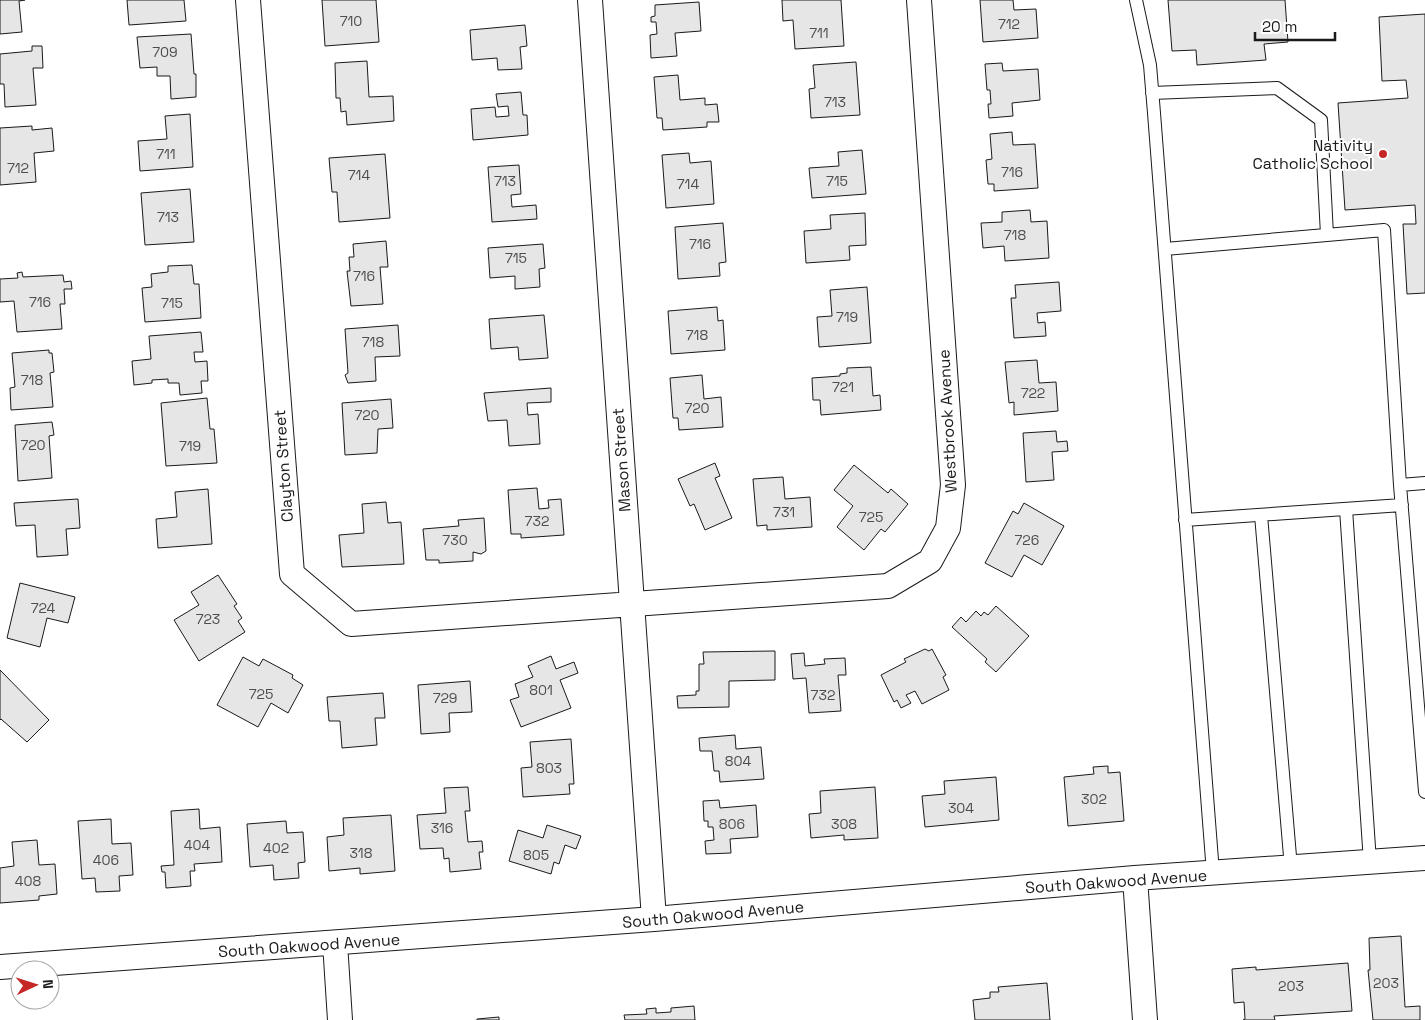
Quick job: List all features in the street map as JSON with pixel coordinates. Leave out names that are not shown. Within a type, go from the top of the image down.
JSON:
[{"type":"street","name":"Clayton Street","points":[[248,0],[292,574],[350,624],[630,605]]},
{"type":"street","name":"Mason Street","points":[[590,0],[630,605],[654,919]]},
{"type":"street","name":"Westbrook Avenue","points":[[630,605],[888,586],[930,560],[948,528],[953,486],[919,0]]},
{"type":"street","name":"South Oakwood Avenue","points":[[0,967],[654,919],[1135,878],[1425,858]]},
{"type":"street","points":[[1135,878],[1145,1020]]},
{"type":"street","points":[[335,943],[340,1020]]},
{"type":"lane","points":[[1136,0],[1150,64],[1213,873]]},
{"type":"lane","points":[[1152,93],[1277,88],[1321,120],[1327,235]]},
{"type":"lane","points":[[1165,250],[1384,230],[1400,485],[1425,792]]},
{"type":"lane","points":[[1400,485],[1425,484]]},
{"type":"lane","points":[[1185,520],[1402,505]]},
{"type":"lane","points":[[1346,509],[1370,862]]},
{"type":"lane","points":[[1261,515],[1291,868]]},
{"type":"building","points":[[0,0],[25,0],[19,1],[22,32],[0,34]]},
{"type":"building","points":[[127,0],[184,0],[186,21],[129,25]]},
{"type":"building","points":[[322,0],[376,0],[379,42],[325,46]]},
{"type":"building","points":[[782,0],[841,0],[844,46],[795,49],[793,20],[783,21]]},
{"type":"building","points":[[980,0],[1013,0],[1014,10],[1036,9],[1038,38],[983,42]]},
{"type":"building","points":[[1168,0],[1285,0],[1288,42],[1264,44],[1266,60],[1197,65],[1196,50],[1172,51]]},
{"type":"building","points":[[699,2],[701,31],[675,33],[677,56],[651,58],[650,35],[657,34],[656,22],[651,22],[651,17],[655,16],[655,5]]},
{"type":"building","name":"Nativity Catholic School","points":[[1425,14],[1425,293],[1407,294],[1403,224],[1416,224],[1415,205],[1345,210],[1338,103],[1408,98],[1406,80],[1382,81],[1379,17]]},
{"type":"building","points":[[525,25],[527,46],[520,47],[522,69],[498,70],[497,58],[472,60],[470,30]]},
{"type":"building","points":[[191,34],[194,74],[196,74],[196,97],[171,99],[170,76],[157,76],[157,67],[140,68],[137,37]]},
{"type":"building","points":[[32,46],[42,46],[43,68],[33,68],[36,105],[5,107],[4,84],[0,84],[0,54],[32,51]]},
{"type":"building","points":[[367,61],[369,97],[393,96],[394,121],[347,125],[346,111],[341,112],[340,98],[336,98],[335,63]]},
{"type":"building","points":[[856,62],[860,115],[811,118],[809,89],[815,88],[813,65]]},
{"type":"building","points":[[1002,63],[1003,71],[1038,69],[1040,100],[1012,103],[1013,116],[989,118],[990,90],[987,90],[985,64]]},
{"type":"building","points":[[678,75],[680,100],[705,98],[705,105],[717,104],[719,122],[707,122],[707,127],[663,130],[662,118],[657,118],[654,77]]},
{"type":"building","points":[[521,92],[523,115],[527,115],[528,135],[473,140],[471,109],[495,107],[496,117],[509,116],[508,106],[498,107],[496,94]]},
{"type":"building","points":[[190,114],[193,167],[140,171],[138,141],[167,139],[165,116]]},
{"type":"building","points":[[32,126],[32,130],[52,128],[54,151],[34,153],[36,182],[0,185],[0,128]]},
{"type":"building","points":[[1012,132],[1013,145],[1035,144],[1038,188],[994,191],[994,184],[988,184],[986,160],[992,159],[990,134]]},
{"type":"building","points":[[862,150],[866,194],[812,198],[809,168],[839,166],[838,152]]},
{"type":"building","points":[[689,153],[690,163],[711,161],[714,204],[666,208],[662,155]]},
{"type":"building","points":[[385,154],[390,218],[339,222],[337,192],[332,192],[329,158]]},
{"type":"building","points":[[519,165],[521,194],[511,195],[512,207],[536,205],[537,219],[492,222],[488,167]]},
{"type":"building","points":[[190,189],[194,242],[145,245],[141,193]]},
{"type":"building","points":[[1030,210],[1031,222],[1047,221],[1049,258],[1005,261],[1004,246],[983,248],[981,223],[1002,222],[1002,212]]},
{"type":"building","points":[[865,213],[866,245],[849,246],[850,260],[806,263],[804,231],[831,229],[830,215]]},
{"type":"building","points":[[723,223],[726,262],[719,263],[720,276],[678,279],[675,227]]},
{"type":"building","points":[[386,241],[388,267],[380,267],[383,304],[351,306],[347,271],[350,271],[349,257],[354,257],[353,244]]},
{"type":"building","points":[[543,244],[545,268],[539,269],[540,287],[515,289],[515,276],[490,278],[488,248]]},
{"type":"building","points":[[192,265],[194,284],[199,284],[201,318],[145,322],[142,288],[152,287],[151,274],[168,272],[168,266]]},
{"type":"building","points":[[22,272],[23,277],[63,275],[64,282],[71,281],[72,289],[64,289],[65,304],[60,304],[62,329],[17,332],[14,301],[0,302],[0,279],[18,278],[17,273]]},
{"type":"building","points":[[1059,282],[1061,311],[1037,313],[1038,323],[1045,322],[1046,336],[1014,338],[1011,298],[1016,298],[1015,285]]},
{"type":"building","points":[[867,287],[871,343],[819,347],[817,317],[832,316],[830,290]]},
{"type":"building","points":[[717,307],[718,321],[723,320],[725,350],[671,354],[668,311]]},
{"type":"building","points":[[544,315],[548,358],[519,360],[518,347],[491,349],[489,319]]},
{"type":"building","points":[[398,325],[400,356],[375,357],[376,381],[348,383],[345,375],[348,373],[345,329]]},
{"type":"building","points":[[201,332],[203,352],[194,352],[195,362],[207,361],[208,381],[201,381],[202,393],[180,395],[179,383],[168,383],[168,379],[152,380],[152,383],[134,385],[132,361],[151,359],[149,336]]},
{"type":"building","points":[[49,350],[49,353],[52,353],[54,372],[50,373],[53,407],[11,410],[10,388],[15,387],[12,353]]},
{"type":"building","points":[[1037,360],[1039,383],[1056,382],[1058,411],[1014,415],[1014,402],[1009,403],[1005,362]]},
{"type":"building","points":[[871,367],[873,396],[880,395],[881,410],[821,415],[820,400],[813,400],[812,378],[840,376],[840,374],[847,373],[847,368]]},
{"type":"building","points":[[702,375],[704,399],[721,397],[723,427],[679,430],[678,418],[673,418],[670,378]]},
{"type":"building","points":[[551,388],[551,402],[527,403],[528,415],[538,414],[540,444],[509,446],[507,420],[488,421],[484,393]]},
{"type":"building","points":[[207,398],[210,429],[214,429],[217,463],[166,466],[161,403]]},
{"type":"building","points":[[391,399],[393,428],[378,429],[377,453],[345,455],[342,403]]},
{"type":"building","points":[[52,422],[54,435],[49,436],[52,478],[18,481],[15,425]]},
{"type":"building","points":[[1056,431],[1057,442],[1067,441],[1068,451],[1052,452],[1054,480],[1026,482],[1023,433]]},
{"type":"building","points":[[715,463],[720,476],[715,478],[732,518],[705,530],[694,504],[690,506],[678,479]]},
{"type":"building","points":[[854,465],[888,493],[891,489],[908,504],[885,532],[881,529],[864,550],[837,527],[853,506],[834,490]]},
{"type":"building","points":[[783,477],[785,499],[810,497],[812,527],[767,530],[767,525],[757,526],[753,479]]},
{"type":"building","points":[[537,488],[539,509],[549,508],[548,500],[561,499],[564,535],[521,538],[521,534],[511,534],[508,490]]},
{"type":"building","points":[[208,489],[212,544],[158,548],[156,519],[177,517],[175,492]]},
{"type":"building","points":[[78,499],[80,528],[66,529],[68,555],[37,557],[35,525],[16,526],[14,503]]},
{"type":"building","points":[[386,502],[388,523],[401,522],[404,564],[342,567],[339,535],[364,533],[362,504]]},
{"type":"building","points":[[1024,503],[1064,526],[1042,565],[1024,555],[1012,577],[985,563],[1013,511],[1018,514]]},
{"type":"building","points":[[484,518],[486,551],[481,554],[473,552],[473,561],[439,563],[439,560],[426,560],[423,529],[459,526],[458,520]]},
{"type":"building","points":[[218,575],[237,604],[234,606],[242,618],[238,621],[245,632],[199,661],[174,620],[199,605],[191,592]]},
{"type":"building","points":[[20,583],[75,597],[68,623],[47,618],[40,647],[7,638]]},
{"type":"building","points":[[996,606],[1029,636],[996,672],[985,662],[987,659],[952,627],[961,617],[966,622],[976,611],[981,616],[984,612],[988,615]]},
{"type":"building","points":[[925,649],[929,651],[932,649],[946,675],[943,677],[949,690],[922,704],[915,691],[906,695],[911,703],[901,708],[897,700],[894,702],[881,675],[906,662],[904,659]]},
{"type":"building","points":[[775,651],[775,680],[729,681],[729,707],[678,708],[677,696],[696,695],[696,691],[699,691],[699,664],[704,664],[703,652]]},
{"type":"building","points":[[804,653],[805,666],[825,664],[824,659],[845,658],[846,675],[838,675],[841,711],[809,713],[806,678],[793,679],[791,654]]},
{"type":"building","points":[[551,656],[556,669],[574,662],[578,673],[560,680],[571,708],[521,727],[510,700],[519,697],[515,684],[533,677],[528,666]]},
{"type":"building","points":[[243,657],[259,666],[263,659],[293,675],[292,678],[303,685],[288,713],[271,703],[258,727],[217,705]]},
{"type":"building","points":[[0,670],[49,720],[27,742],[0,720]]},
{"type":"building","points":[[470,681],[472,712],[449,713],[450,732],[421,734],[418,685]]},
{"type":"building","points":[[383,693],[385,718],[375,718],[377,745],[342,748],[340,721],[329,721],[327,697]]},
{"type":"building","points":[[735,735],[736,749],[761,747],[764,779],[720,782],[719,771],[714,771],[712,751],[700,751],[699,738]]},
{"type":"building","points":[[571,739],[574,784],[569,784],[570,794],[523,797],[521,768],[532,767],[530,742]]},
{"type":"building","points":[[1108,766],[1108,773],[1120,772],[1124,821],[1068,826],[1064,777],[1094,774],[1093,767]]},
{"type":"building","points":[[996,777],[999,820],[925,827],[922,796],[945,794],[944,781]]},
{"type":"building","points":[[468,787],[470,811],[465,811],[468,842],[482,841],[483,852],[479,852],[481,869],[450,872],[449,858],[444,859],[443,848],[420,849],[417,815],[446,813],[444,788]]},
{"type":"building","points":[[875,787],[878,838],[844,840],[844,835],[811,838],[809,814],[821,813],[820,791]]},
{"type":"building","points":[[719,800],[720,808],[756,805],[758,837],[730,839],[731,853],[706,854],[705,841],[714,840],[713,827],[708,827],[708,821],[704,821],[703,801]]},
{"type":"building","points":[[199,809],[200,829],[220,827],[222,862],[194,864],[195,871],[190,871],[191,886],[166,888],[165,872],[162,872],[161,866],[174,865],[171,811]]},
{"type":"building","points":[[391,815],[395,871],[360,874],[360,868],[329,871],[327,837],[344,835],[343,818]]},
{"type":"building","points":[[111,819],[112,844],[131,843],[133,875],[119,876],[120,891],[96,892],[95,878],[82,879],[78,821]]},
{"type":"building","points":[[286,821],[287,833],[303,832],[305,862],[298,863],[299,878],[274,880],[273,865],[250,867],[247,824]]},
{"type":"building","points":[[547,825],[581,836],[576,849],[565,845],[559,864],[554,862],[551,874],[509,861],[518,830],[543,838]]},
{"type":"building","points":[[37,840],[39,865],[55,864],[57,894],[39,896],[39,900],[0,903],[0,868],[14,866],[12,842]]},
{"type":"building","points":[[1401,936],[1405,1007],[1420,1006],[1420,1020],[1373,1020],[1368,970],[1370,970],[1369,938]]},
{"type":"building","points":[[1348,963],[1352,1011],[1274,1016],[1275,1020],[1243,1020],[1245,1019],[1244,1002],[1234,1003],[1232,969],[1256,967],[1256,970]]},
{"type":"building","points":[[1047,983],[1050,1020],[975,1020],[973,1000],[990,998],[990,992],[999,992],[998,987]]},
{"type":"building","points":[[694,1006],[695,1020],[625,1020],[624,1015],[647,1014],[646,1009],[656,1008],[656,1013],[671,1012],[671,1008]]},
{"type":"building","points":[[499,1017],[499,1020],[477,1020],[477,1019]]},
{"type":"place","name":"Nativity Catholic School","points":[[1383,154]]}]
